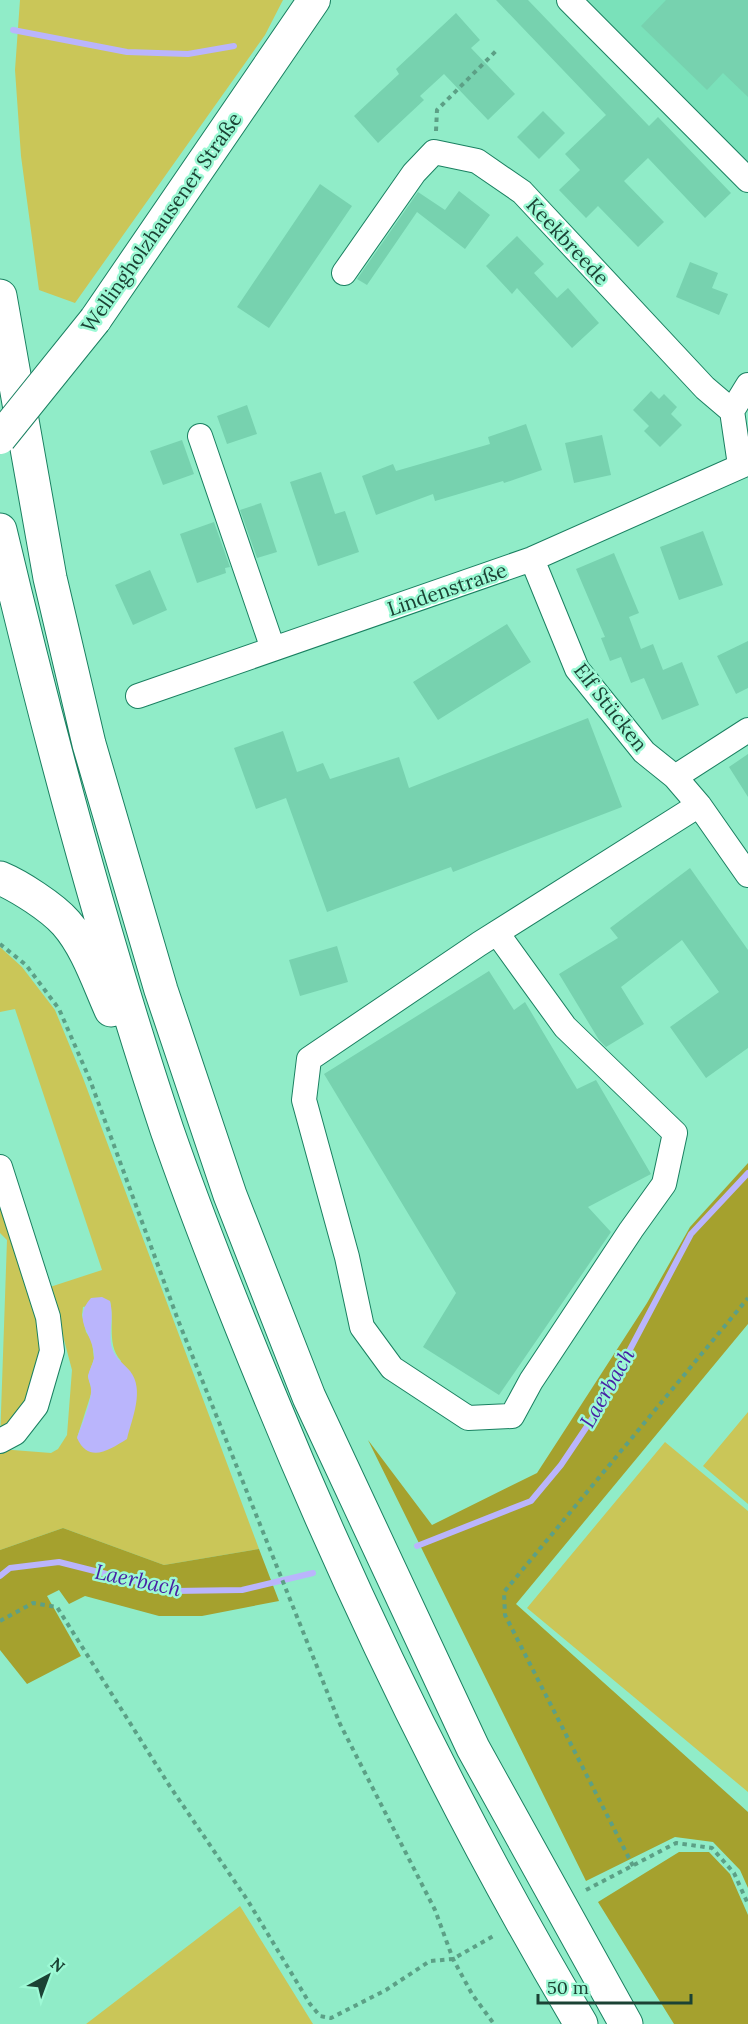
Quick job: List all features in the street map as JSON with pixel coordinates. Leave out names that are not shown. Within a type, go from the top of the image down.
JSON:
[{"type":"highway","points":[[0,296],[50,578],[89,744],[161,990],[230,1194],[309,1397],[473,1748],[626,2024]]},
{"type":"highway","points":[[0,530],[42,706],[96,904],[168,1131],[234,1308],[306,1483],[372,1630],[444,1778],[553,1978],[581,2024]]},
{"type":"highway","points":[[0,878],[16,885],[65,922],[81,945],[168,1131]]},
{"type":"main road","name":"Wellingholzhausener Straße","points":[[0,438],[95,320],[314,0]]},
{"type":"street","points":[[569,0],[748,180]]},
{"type":"street","points":[[344,273],[414,173],[434,152]]},
{"type":"street","name":"Keekbreede","points":[[434,152],[477,161],[522,192],[705,388],[732,411]]},
{"type":"street","points":[[744,464],[732,411],[748,385]]},
{"type":"street","points":[[200,436],[273,649]]},
{"type":"street","name":"Lindenstraße","points":[[138,696],[532,559],[744,464]]},
{"type":"street","name":"Elf Stücken","points":[[532,559],[577,669],[644,752],[675,777],[699,805],[748,875]]},
{"type":"street","points":[[675,777],[748,730]]},
{"type":"street","points":[[497,933],[565,1027],[675,1133],[664,1184],[624,1240],[531,1381],[512,1416],[468,1418],[392,1368],[362,1327],[347,1257],[304,1100],[309,1059],[497,933],[699,805]]},
{"type":"street","points":[[0,1167],[48,1317],[52,1351],[36,1406],[15,1433],[0,1441]]},
{"type":"path","points":[[434,152],[437,110],[496,51]]},
{"type":"path","points":[[0,944],[26,965],[59,1010],[90,1080],[177,1320],[340,1724],[435,1910],[453,1959],[472,1994],[494,2024]]},
{"type":"path","points":[[633,1866],[505,1615],[504,1592],[748,1298]]},
{"type":"path","points":[[0,1621],[33,1603],[57,1606],[169,1785],[249,1900],[310,2004],[320,2016],[331,2018],[386,1990],[430,1961],[453,1959],[495,1935]]},
{"type":"path","points":[[586,1890],[676,1843],[712,1848],[734,1873],[748,1904]]},
{"type":"path","points":[[329,2024],[331,2018]]},
{"type":"shaded area","points":[[20,0],[283,0],[265,35],[75,303],[39,290],[21,156],[15,70]]},
{"type":"shaded area","points":[[585,0],[748,0],[748,170]]},
{"type":"shaded area","points":[[0,947],[22,967],[55,1010],[83,1078],[259,1549],[164,1565],[63,1528],[0,1550],[0,1449],[51,1453],[58,1449],[67,1435],[72,1370],[50,1287],[102,1270],[15,1009],[0,1012]],"holes":[[[110,1301],[112,1340],[116,1354],[121,1361],[77,1438],[92,1391],[88,1376],[94,1359],[92,1341],[86,1332],[82,1315],[83,1307]]]},
{"type":"shaded area","points":[[748,1163],[748,1324],[516,1604],[748,1812],[748,1888],[740,1870],[713,1842],[675,1837],[586,1881],[368,1440],[432,1525],[537,1473],[647,1303],[690,1227]]},
{"type":"shaded area","points":[[0,1167],[48,1317],[36,1406],[0,1441],[7,1240],[0,1233]]},
{"type":"shaded area","points":[[102,1297],[110,1301],[112,1348],[130,1371],[137,1387],[137,1395],[127,1439],[106,1450],[93,1453],[87,1451],[77,1438],[90,1400],[91,1389],[88,1376],[94,1358],[83,1314],[91,1298]]},
{"type":"shaded area","points":[[748,1412],[748,1504],[703,1466]]},
{"type":"shaded area","points":[[665,1442],[748,1511],[748,1792],[527,1608]]},
{"type":"shaded area","points":[[63,1528],[164,1565],[259,1549],[279,1601],[202,1616],[159,1616],[85,1596],[69,1604],[59,1590],[47,1596],[81,1656],[27,1684],[0,1650],[0,1550]]},
{"type":"shaded area","points":[[679,1852],[709,1852],[730,1874],[748,1915],[748,2024],[674,2024],[598,1902]]},
{"type":"shaded area","points":[[240,1906],[313,2024],[86,2024]]},
{"type":"building","points":[[496,0],[528,0],[649,126],[658,117],[731,193],[705,218],[648,158],[624,181],[664,222],[638,247],[598,206],[586,218],[559,190],[580,170],[565,154],[606,115]]},
{"type":"building","points":[[666,0],[748,0],[748,97],[723,73],[707,90],[641,26]]},
{"type":"building","points":[[456,13],[480,40],[471,48],[515,94],[488,120],[444,74],[420,96],[424,100],[378,143],[354,116],[399,74],[396,69]]},
{"type":"building","points":[[543,111],[565,133],[539,159],[517,137]]},
{"type":"building","points":[[320,184],[352,206],[269,328],[237,307]]},
{"type":"building","points":[[459,191],[490,215],[465,249],[417,212],[367,285],[357,279],[418,192],[445,210]]},
{"type":"building","points":[[517,236],[544,264],[534,273],[557,298],[568,288],[599,323],[572,348],[517,288],[512,294],[486,266]]},
{"type":"building","points":[[690,262],[718,273],[712,288],[728,294],[719,315],[676,297]]},
{"type":"building","points":[[651,391],[659,399],[664,394],[677,407],[671,414],[682,425],[660,447],[644,431],[649,426],[633,410]]},
{"type":"building","points":[[247,405],[257,434],[227,444],[217,416]]},
{"type":"building","points":[[526,424],[542,470],[504,483],[503,481],[435,501],[433,494],[376,515],[362,476],[393,464],[396,471],[490,444],[488,437]]},
{"type":"building","points":[[602,435],[611,475],[574,483],[565,443]]},
{"type":"building","points":[[182,440],[194,474],[163,485],[150,451]]},
{"type":"building","points":[[321,472],[335,514],[345,511],[359,552],[318,566],[290,482]]},
{"type":"building","points":[[261,503],[277,552],[257,558],[240,510]]},
{"type":"building","points":[[214,522],[230,567],[225,568],[226,573],[197,583],[180,534]]},
{"type":"building","points":[[703,531],[723,585],[679,600],[660,547]]},
{"type":"building","points":[[614,553],[639,613],[629,617],[641,649],[653,644],[663,670],[682,662],[699,705],[662,720],[644,678],[631,683],[621,657],[610,661],[601,638],[605,637],[576,569]]},
{"type":"building","points":[[150,570],[167,610],[133,625],[115,585]]},
{"type":"building","points":[[507,624],[531,662],[438,720],[413,682]]},
{"type":"building","points":[[748,641],[748,688],[736,694],[717,656]]},
{"type":"building","points":[[588,718],[622,807],[453,872],[451,867],[327,912],[286,798],[256,809],[234,748],[283,731],[297,772],[323,763],[330,779],[399,757],[409,788]]},
{"type":"building","points":[[748,754],[748,797],[729,767]]},
{"type":"building","points":[[690,868],[748,950],[748,1048],[706,1078],[670,1027],[719,992],[682,940],[621,987],[644,1024],[606,1047],[599,1040],[559,974],[618,938],[610,928]]},
{"type":"building","points":[[337,946],[348,982],[300,996],[289,960]]},
{"type":"building","points":[[489,971],[514,1010],[525,1002],[577,1089],[596,1080],[651,1174],[588,1207],[611,1232],[499,1395],[423,1347],[456,1293],[324,1074]]},
{"type":"waterway","points":[[13,30],[127,52],[188,54],[234,46]]},
{"type":"waterway","name":"Laerbach","points":[[417,1546],[531,1501],[561,1465],[598,1410],[691,1234],[748,1173]]},
{"type":"waterway","name":"Laerbach","points":[[0,1576],[10,1568],[59,1562],[174,1591],[242,1590],[313,1573]]}]
